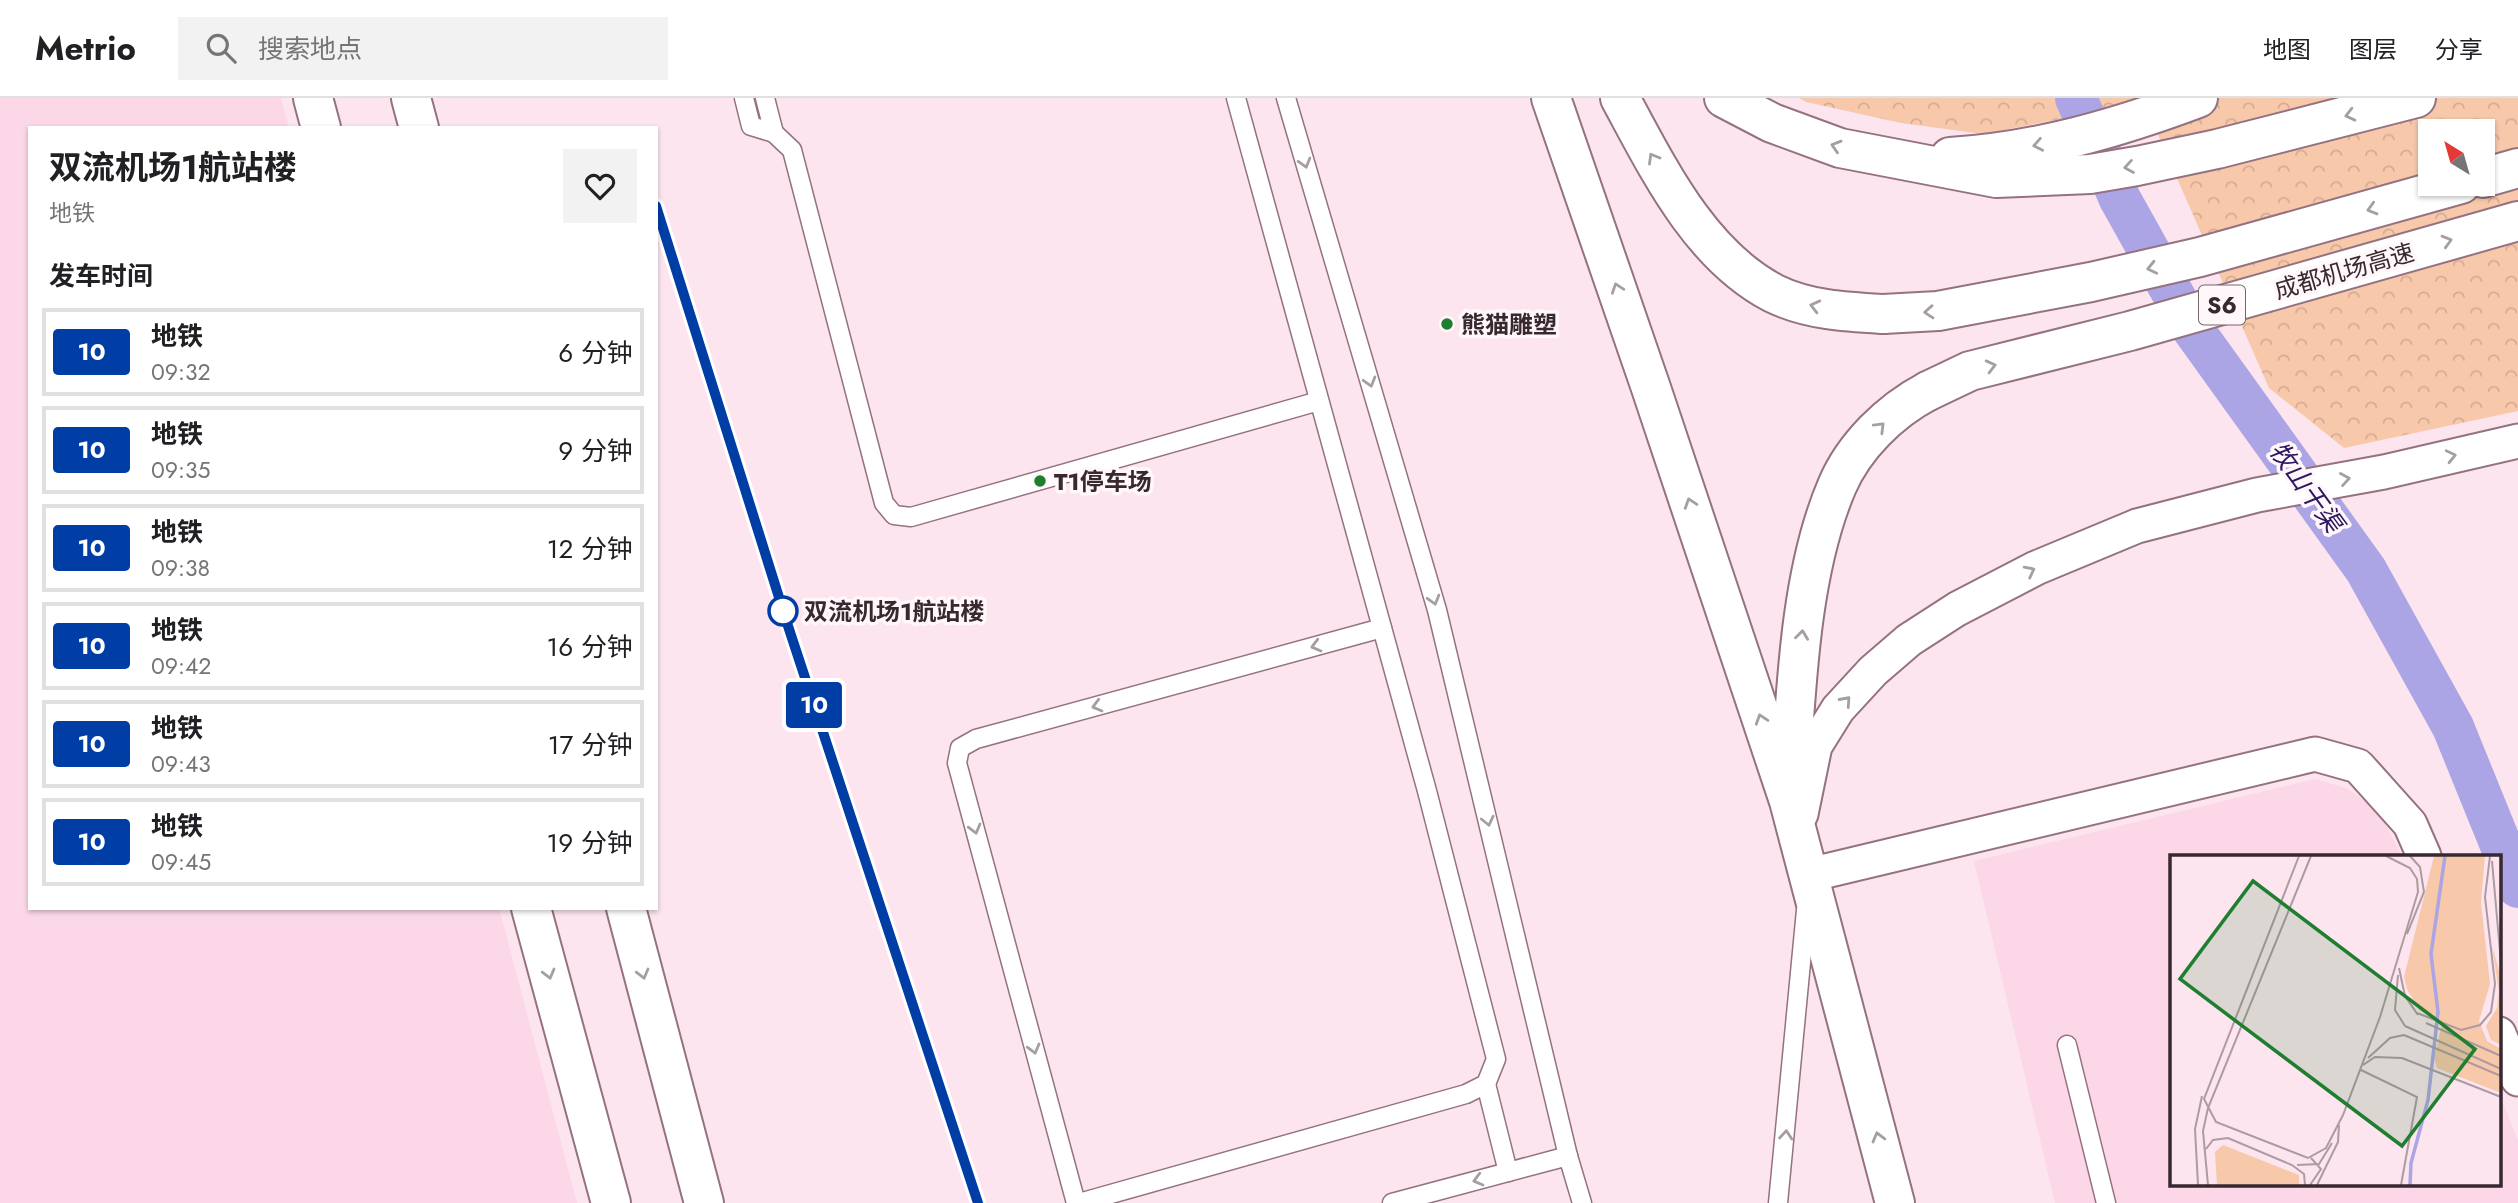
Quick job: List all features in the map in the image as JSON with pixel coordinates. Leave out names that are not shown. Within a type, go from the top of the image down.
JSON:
[{"type":"main road","points":[[313,98],[320,126]]},
{"type":"main road","points":[[411,98],[418,126]]},
{"type":"main road","points":[[1551,98],[1656,401],[1793,816],[1895,1203]]},
{"type":"main road","name":"S6","points":[[1620,98],[1682,205],[1712,242],[1749,277],[1774,293],[1838,312],[1883,314],[1938,311],[2132,273],[2200,257],[2418,196]]},
{"type":"main road","points":[[1724,98],[1761,118],[1840,148],[1996,178],[2090,174],[2217,149],[2416,98]]},
{"type":"main road","points":[[1903,160],[1975,156],[2071,138],[2143,118],[2197,98]]},
{"type":"main road","points":[[2496,174],[2518,168]]},
{"type":"main road","name":"成都机场高速","points":[[1793,816],[1804,616],[1820,531],[1837,484],[1861,446],[1885,421],[1913,399],[1970,371],[2143,328],[2518,220]]},
{"type":"main road","points":[[532,910],[611,1203]]},
{"type":"main road","points":[[627,910],[704,1203]]},
{"type":"street","points":[[1793,816],[1815,746],[1838,709],[1873,671],[1909,640],[1957,609],[2049,562],[2137,526],[2257,495],[2384,472],[2518,441]]},
{"type":"street","points":[[1809,875],[2315,754],[2358,766],[2410,824],[2424,855]]},
{"type":"street","points":[[2500,1036],[2518,1079]]},
{"type":"lane","points":[[744,98],[751,126],[774,133],[792,150],[884,503],[894,515],[911,517],[1319,401]]},
{"type":"lane","points":[[765,98],[774,133]]},
{"type":"lane","points":[[1236,98],[1427,791],[1496,1059],[1486,1084],[1508,1172]]},
{"type":"lane","points":[[1286,98],[1437,610],[1568,1156],[1582,1203]]},
{"type":"lane","points":[[1382,628],[976,739],[960,748],[957,763],[1078,1203],[1466,1094],[1486,1084]]},
{"type":"lane","points":[[1778,1203],[1809,875]]},
{"type":"lane","points":[[2067,1045],[2106,1203]]},
{"type":"lane","points":[[1391,1203],[1568,1156]]},
{"type":"shaded area","points":[[0,98],[281,98],[288,126],[28,126],[28,910],[500,910],[577,1203],[0,1203]]},
{"type":"shaded area","points":[[2315,779],[2346,788],[2378,810],[2401,855],[2170,855],[2170,1186],[2500,1186],[2500,1095],[2518,1140],[2518,1203],[2055,1203],[1974,861]]},
{"type":"green space","points":[[1799,98],[2518,98],[2518,411],[2344,448],[2269,388],[2144,103],[1983,134],[1901,123],[1806,102]]},
{"type":"waterway","name":"牧山干渠","points":[[2076,98],[2120,199],[2192,328],[2366,570],[2453,727],[2518,887]]},
{"type":"metro line","name":"10","points":[[658,212],[788,626],[978,1203]]},
{"type":"place","name":"熊猫雕塑","points":[[1447,324]]},
{"type":"place","name":"T1停车场","points":[[1040,481]]},
{"type":"place","name":"双流机场1航站楼","points":[[783,611]]}]
